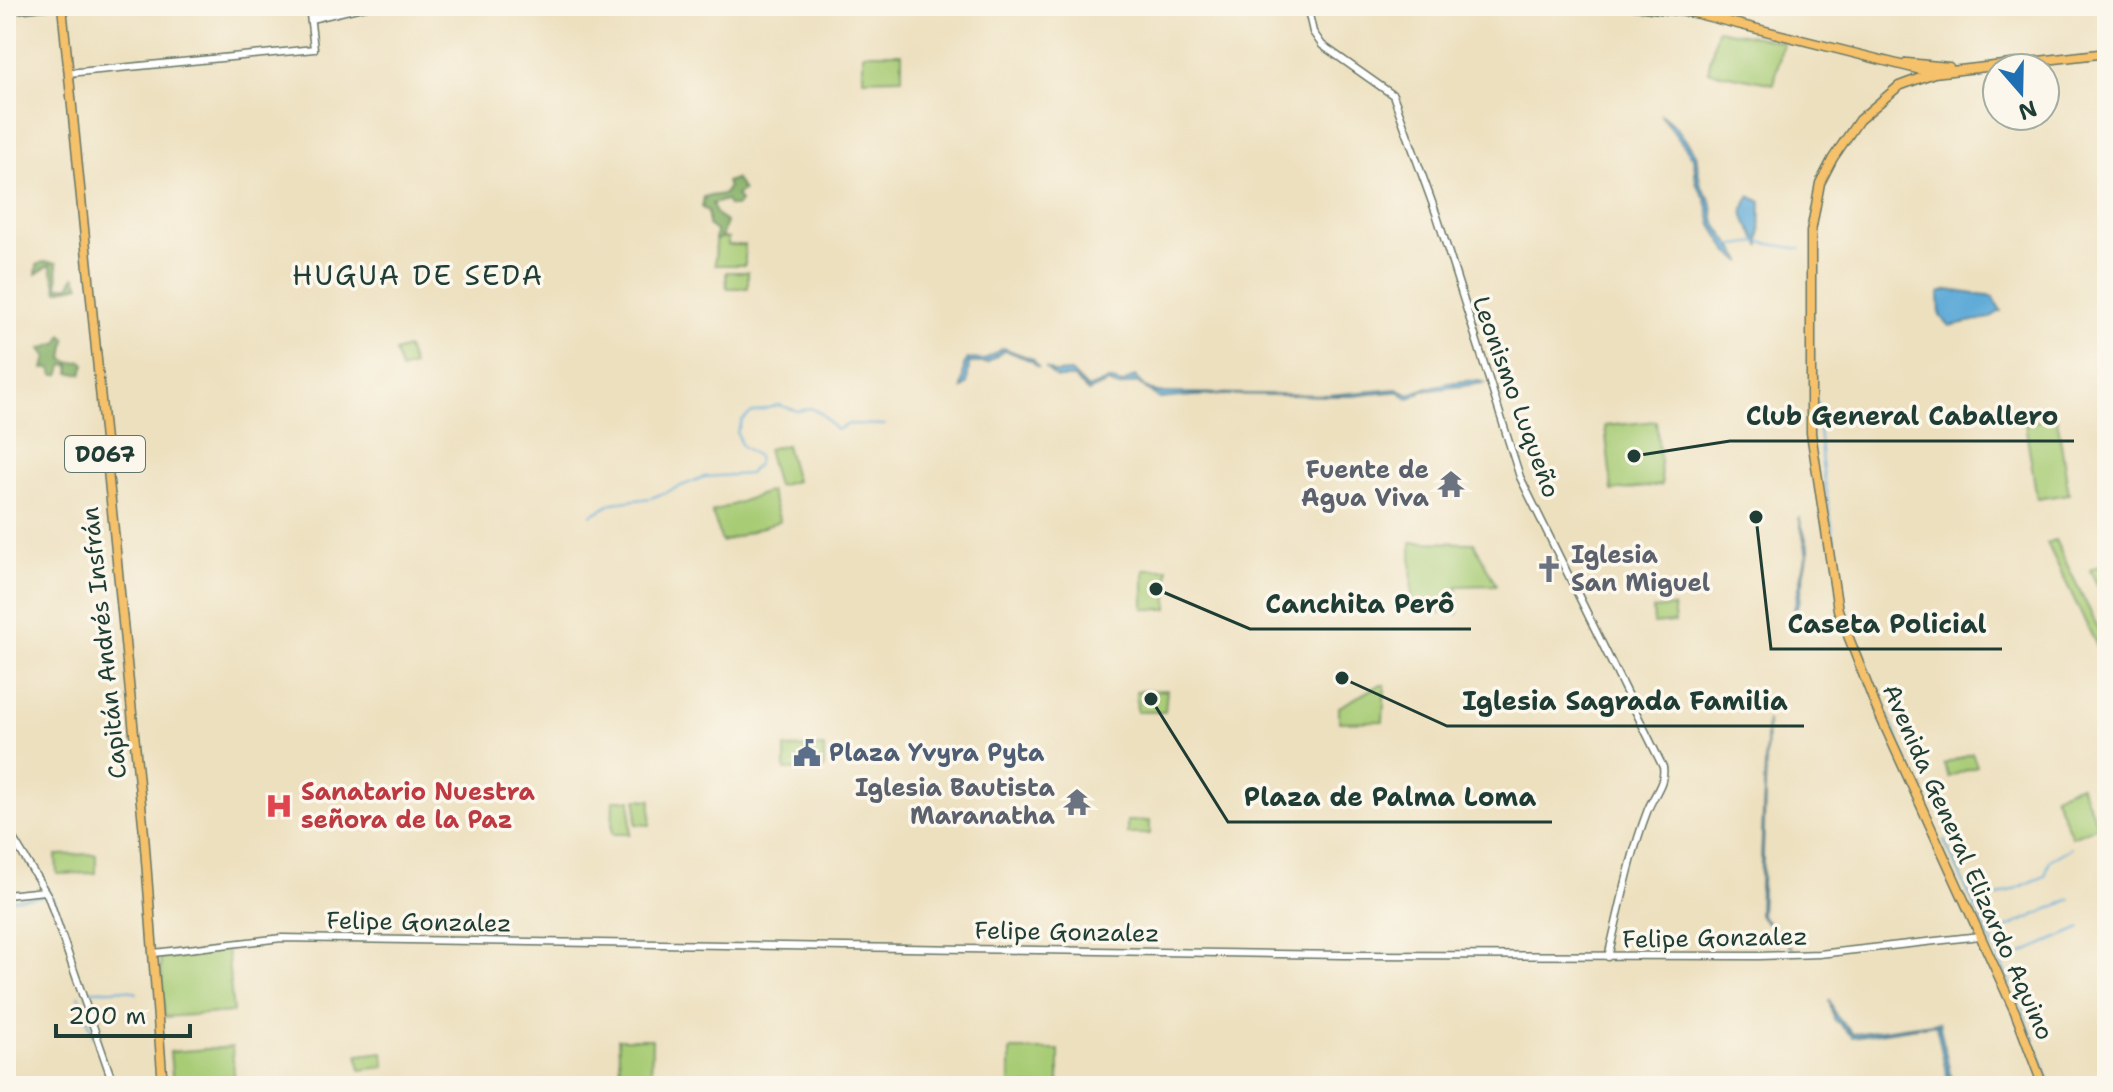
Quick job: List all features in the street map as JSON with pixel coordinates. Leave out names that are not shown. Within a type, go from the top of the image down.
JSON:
[{"type":"main road","name":"Capitán Andrés Insfrán","points":[[62,6],[154,953],[163,1086]]},
{"type":"main road","points":[[1635,6],[1694,13],[1775,29]]},
{"type":"main road","points":[[1671,6],[1775,29],[1934,73]]},
{"type":"main road","name":"Avenida General Elizardo Aquino","points":[[2043,1086],[2036,1061],[1876,707],[1838,610],[1811,433],[1811,232],[1820,183],[1848,136],[1871,108],[1899,86],[1934,73],[2107,53]]},
{"type":"main road","points":[[1901,64],[1966,69]]},
{"type":"main road","points":[[1899,86],[1905,78],[1901,64]]},
{"type":"street","points":[[6,11],[53,6]]},
{"type":"street","points":[[68,73],[314,49],[309,6]]},
{"type":"street","points":[[311,19],[366,6]]},
{"type":"street","name":"Leonismo Luqueño","points":[[1307,6],[1313,32],[1322,45],[1393,95],[1437,216],[1520,477],[1663,767],[1664,777],[1646,815],[1629,869],[1608,957]]},
{"type":"street","points":[[6,827],[45,891],[114,1086]]},
{"type":"street","points":[[6,895],[45,891]]},
{"type":"street","name":"Felipe Gonzalez","points":[[154,953],[282,938],[1608,957],[1819,954],[1980,936]]},
{"type":"green space","points":[[1717,29],[1783,42],[1774,84],[1708,71]]},
{"type":"green space","points":[[863,53],[902,53],[902,78],[863,79]]},
{"type":"green space","points":[[736,179],[743,191],[736,195],[740,202],[737,206],[729,206],[726,200],[712,204],[716,214],[726,222],[721,238],[715,240],[716,231],[708,225],[708,211],[702,208],[704,197],[724,194],[728,188],[726,182]]},
{"type":"green space","points":[[716,238],[728,238],[728,245],[745,245],[745,265],[715,265]]},
{"type":"green space","points":[[57,263],[58,287],[69,286],[75,276],[80,285],[58,291],[50,265],[36,274],[37,265]]},
{"type":"green space","points":[[726,272],[748,272],[748,288],[727,288]]},
{"type":"green space","points":[[62,335],[66,339],[63,359],[71,363],[82,361],[85,364],[82,374],[70,373],[70,365],[64,365],[59,375],[53,375],[51,368],[44,369],[47,357],[41,349],[59,343]]},
{"type":"green space","points":[[407,348],[413,366],[401,370],[395,352]]},
{"type":"green space","points":[[2057,418],[2069,494],[2037,499],[2025,423]]},
{"type":"green space","points":[[1656,421],[1662,485],[1612,491],[1605,426]]},
{"type":"green space","points":[[786,445],[796,481],[777,486],[767,449]]},
{"type":"green space","points":[[770,491],[780,521],[722,542],[712,512]]},
{"type":"green space","points":[[2055,540],[2107,646],[2107,667],[2047,543]]},
{"type":"green space","points":[[1411,542],[1474,543],[1496,585],[1457,586],[1458,614],[1412,612]]},
{"type":"green space","points":[[2107,562],[2107,605],[2090,570]]},
{"type":"green space","points":[[1144,569],[1168,569],[1168,609],[1144,609]]},
{"type":"green space","points":[[1673,607],[1675,622],[1654,624],[1653,609]]},
{"type":"green space","points":[[1379,685],[1385,685],[1383,721],[1339,722],[1339,707]]},
{"type":"green space","points":[[1167,690],[1165,712],[1137,712],[1136,691]]},
{"type":"green space","points":[[824,747],[824,769],[785,770],[785,748]]},
{"type":"green space","points":[[1972,753],[1977,766],[1949,777],[1944,764]]},
{"type":"green space","points":[[2080,785],[2098,826],[2072,837],[2054,795]]},
{"type":"green space","points":[[637,799],[651,800],[650,825],[636,824]]},
{"type":"green space","points":[[613,800],[631,800],[630,834],[612,834]]},
{"type":"green space","points":[[1127,821],[1150,821],[1150,834],[1127,834]]},
{"type":"green space","points":[[96,854],[96,873],[57,874],[56,855]]},
{"type":"green space","points":[[227,949],[233,1012],[165,1017],[160,957]]},
{"type":"green space","points":[[618,1039],[652,1039],[651,1086],[621,1086]]},
{"type":"green space","points":[[232,1047],[235,1086],[173,1086],[170,1052]]},
{"type":"green space","points":[[1010,1050],[1059,1050],[1059,1086],[1010,1086]]},
{"type":"green space","points":[[383,1052],[385,1067],[360,1070],[358,1055]]},
{"type":"water","points":[[1660,114],[1675,126],[1696,154],[1700,184],[1711,201],[1715,223],[1743,262],[1729,253],[1712,225],[1706,200],[1696,183],[1694,159]]},
{"type":"water","points":[[1750,196],[1761,202],[1760,245],[1744,215]]},
{"type":"water","points":[[1949,290],[1993,297],[2001,311],[1989,318],[1949,326],[1940,316],[1939,293]]},
{"type":"water","points":[[1003,348],[1033,359],[1039,368],[1032,361],[1005,350],[987,363],[969,363],[967,385],[962,389],[964,365],[968,359],[984,360]]},
{"type":"water","points":[[1045,368],[1056,373],[1071,372],[1088,389],[1109,380],[1122,384],[1135,376],[1146,388],[1157,393],[1329,395],[1397,389],[1409,395],[1447,383],[1485,383],[1423,391],[1409,399],[1397,392],[1350,396],[1229,395],[1160,399],[1137,382],[1119,387],[1108,383],[1088,392],[1074,378],[1057,378]]},
{"type":"water","points":[[1799,517],[1809,549],[1799,602],[1791,623],[1807,553]]},
{"type":"water","points":[[1767,720],[1761,915],[1793,949],[1759,914]]},
{"type":"water","points":[[1829,999],[1836,1016],[1853,1034],[1939,1022],[1950,1074],[1957,1086],[1949,1086],[1936,1024],[1853,1037],[1834,1019]]},
{"type":"waterway","points":[[1728,246],[1758,242],[1801,249]]},
{"type":"waterway","points":[[1817,402],[1822,464],[1845,606],[1852,633],[1910,767]]},
{"type":"waterway","points":[[591,515],[613,503],[651,498],[704,477],[749,474],[758,463],[757,456],[741,445],[737,432],[742,420],[751,413],[778,405],[798,411],[810,408],[822,414],[836,430],[849,424],[885,425]]},
{"type":"waterway","points":[[1944,840],[2011,985]]},
{"type":"waterway","points":[[1975,906],[2045,876],[2050,860],[2071,848]]},
{"type":"waterway","points":[[29,858],[56,905]]},
{"type":"waterway","points":[[6,900],[43,896]]},
{"type":"waterway","points":[[2004,929],[2071,899]]},
{"type":"waterway","points":[[2018,955],[2081,928]]},
{"type":"waterway","points":[[1987,935],[1997,931]]},
{"type":"waterway","points":[[2002,962],[2012,958]]},
{"type":"waterway","points":[[86,995],[90,991],[114,990],[137,993]]},
{"type":"waterway","points":[[79,996],[94,1037]]},
{"type":"waterway","points":[[2019,1000],[2051,1086]]},
{"type":"place","name":"Club General Caballero","points":[[1634,456]]},
{"type":"place","name":"Fuente de Agua Viva","points":[[1451,484]]},
{"type":"place","name":"Caseta Policial","points":[[1756,517]]},
{"type":"place","name":"Iglesia San Miguel","points":[[1549,569]]},
{"type":"place","name":"Canchita Perô","points":[[1156,589]]},
{"type":"place","name":"Iglesia Sagrada Familia","points":[[1342,678]]},
{"type":"place","name":"Plaza de Palma Loma","points":[[1151,699]]},
{"type":"place","name":"Plaza Yvyra Pyta","points":[[807,753]]},
{"type":"place","name":"Iglesia Bautista Maranatha","points":[[1077,802]]},
{"type":"place","name":"Sanatario Nuestra señora de la Paz","points":[[279,806]]},
{"type":"district","name":"HUGUA DE SEDA","points":[[418,275]]}]
